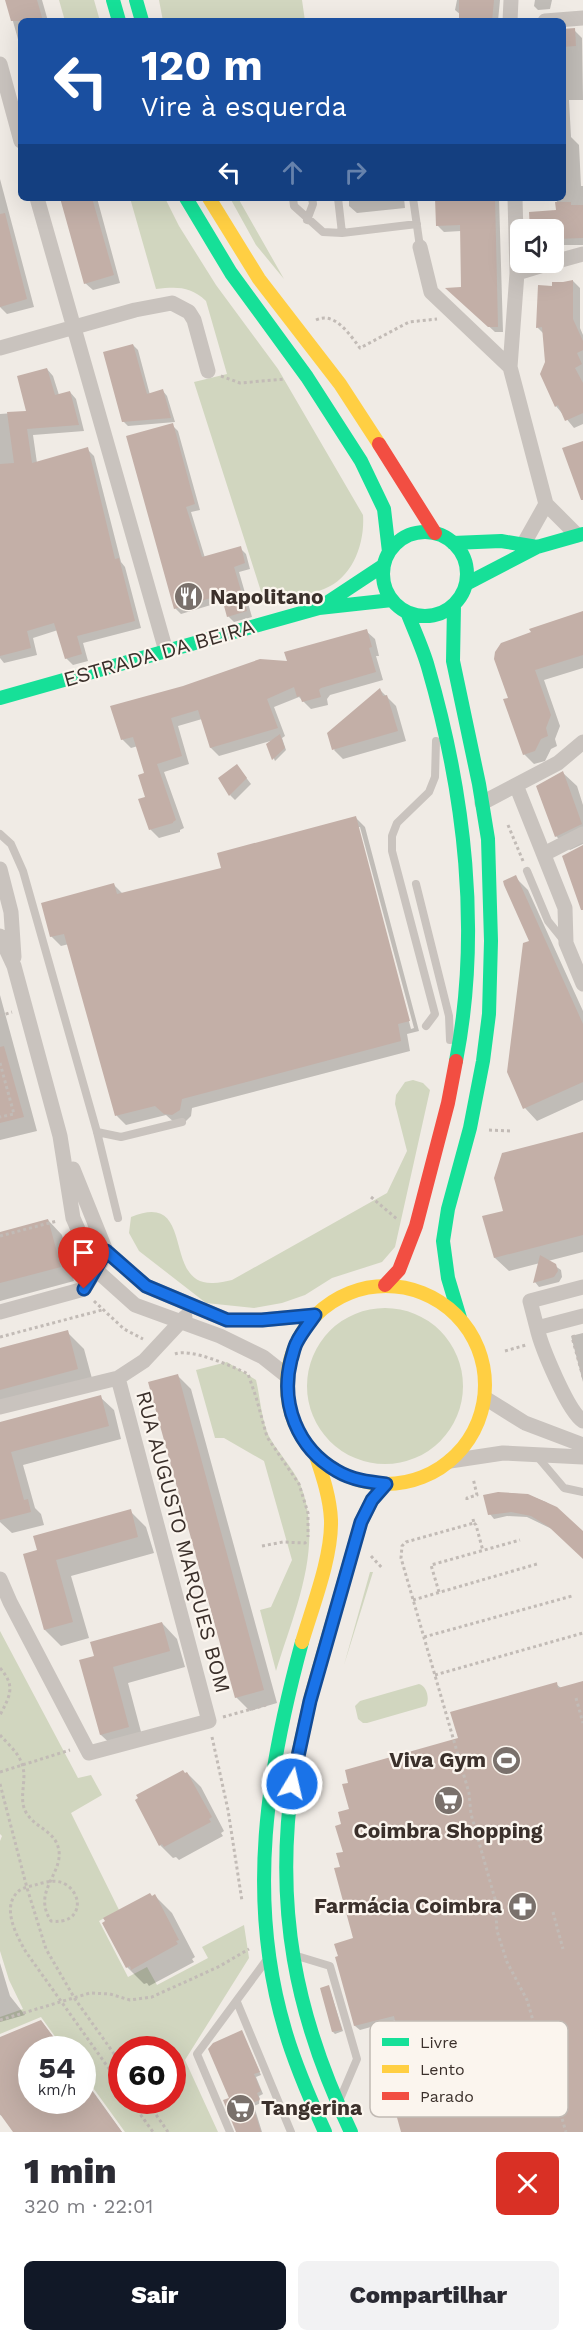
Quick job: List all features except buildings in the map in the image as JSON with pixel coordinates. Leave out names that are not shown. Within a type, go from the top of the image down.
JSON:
[{"type":"main road","points":[[113,0],[117,18]]},
{"type":"main road","points":[[136,0],[141,18]]},
{"type":"main road","points":[[188,201],[231,273],[307,377],[361,462],[384,509],[386,558],[383,577],[392,600],[407,612],[419,616],[432,616],[444,612],[454,604],[466,584],[530,546],[580,534]]},
{"type":"main road","points":[[211,201],[259,279],[340,384],[435,533],[453,543],[460,551],[465,562],[466,584]]},
{"type":"main road","name":"ESTRADA DA BEIRA","points":[[319,608],[386,558],[398,542],[409,535],[422,532],[435,533]]},
{"type":"main road","points":[[453,543],[501,541],[530,546]]},
{"type":"main road","name":"ESTRADA DA BEIRA","points":[[0,698],[319,608],[392,600]]},
{"type":"main road","points":[[454,604],[453,661],[488,839],[491,908],[489,1014],[472,1117],[448,1209],[443,1241],[448,1278],[460,1318]]},
{"type":"main road","points":[[385,1285],[399,1270],[416,1226],[453,1076],[464,1019],[467,977],[466,869],[456,791],[437,698],[428,666],[407,612]]},
{"type":"main road","points":[[385,1285],[406,1287],[426,1293],[445,1304],[460,1318],[473,1336],[481,1356],[485,1377],[485,1398],[481,1416],[473,1433],[450,1461],[431,1474],[409,1482],[386,1484],[361,1481],[337,1471],[316,1456],[302,1439],[292,1419],[287,1376],[296,1343],[315,1315],[330,1302],[347,1293],[366,1287],[385,1285]]},
{"type":"main road","points":[[316,1456],[331,1509],[329,1544],[284,1711],[265,1811],[263,1870],[268,1959],[285,2035],[325,2132]]},
{"type":"main road","points":[[351,2132],[318,2062],[305,2020],[291,1954],[285,1855],[288,1813],[297,1755],[310,1701],[361,1522],[372,1500],[386,1484]]},
{"type":"street","points":[[510,18],[511,0]]},
{"type":"street","points":[[566,19],[583,18]]},
{"type":"street","points":[[0,64],[18,130]]},
{"type":"street","points":[[38,201],[166,651]]},
{"type":"street","points":[[514,201],[515,219]]},
{"type":"street","points":[[420,247],[431,292],[510,367]]},
{"type":"street","points":[[564,259],[583,254]]},
{"type":"street","points":[[517,273],[510,367],[546,504],[580,534]]},
{"type":"street","points":[[0,348],[160,304],[172,303],[189,312],[194,320],[208,370]]},
{"type":"street","points":[[530,546],[546,504]]},
{"type":"street","points":[[482,803],[558,763],[583,742]]},
{"type":"street","points":[[516,785],[565,908],[566,943],[583,984]]},
{"type":"street","points":[[544,854],[583,834]]},
{"type":"street","points":[[0,869],[11,912],[14,966]]},
{"type":"street","points":[[0,936],[14,966],[60,1137],[74,1218],[96,1270],[135,1305],[220,1336],[263,1357],[287,1376]]},
{"type":"street","points":[[60,1137],[106,1251],[146,1286],[227,1320],[242,1321],[315,1315]]},
{"type":"street","points":[[0,1312],[84,1289],[106,1251]]},
{"type":"street","points":[[583,1287],[530,1301],[540,1342],[573,1411],[583,1421]]},
{"type":"street","points":[[0,1407],[118,1378],[144,1361],[178,1322],[195,1308]]},
{"type":"street","points":[[537,1328],[583,1316]]},
{"type":"street","name":"RUA AUGUSTO MARQUES BOM","points":[[85,1745],[89,1753],[209,1721],[118,1378]]},
{"type":"street","points":[[485,1398],[525,1423],[583,1445]]},
{"type":"street","points":[[450,1461],[503,1452],[583,1457]]},
{"type":"street","points":[[0,1580],[85,1745]]},
{"type":"lane","points":[[293,201],[294,206],[307,220],[323,232],[342,233],[417,224]]},
{"type":"lane","points":[[307,220],[312,201]]},
{"type":"lane","points":[[338,201],[342,233]]},
{"type":"lane","points":[[414,201],[420,247]]},
{"type":"lane","points":[[426,1026],[435,1014],[398,881],[392,844],[397,823],[429,792],[435,777],[437,698]]},
{"type":"lane","points":[[0,834],[11,844],[23,871],[97,1132],[118,1218]]},
{"type":"lane","points":[[527,871],[548,921],[566,943]]},
{"type":"lane","points":[[416,884],[449,1016],[453,1076]]},
{"type":"lane","points":[[97,1132],[121,1137],[182,1122]]},
{"type":"lane","points":[[536,1454],[564,1488],[583,1492]]},
{"type":"lane","points":[[291,1954],[330,1966],[347,2022],[357,2059],[337,2106]]},
{"type":"lane","points":[[230,2132],[197,2054],[268,1959]]},
{"type":"lane","points":[[237,2002],[291,2132]]},
{"type":"path","points":[[309,323],[321,317],[331,318],[360,348],[409,322],[456,316]]},
{"type":"path","points":[[208,370],[240,383],[289,379]]},
{"type":"path","points":[[516,844],[527,871]]},
{"type":"path","points":[[0,1063],[14,1114],[0,1117]]},
{"type":"path","points":[[371,1197],[404,1224]]},
{"type":"path","points":[[0,1236],[49,1223]]},
{"type":"path","points":[[0,1337],[102,1310],[124,1329],[167,1354],[184,1352],[234,1367],[248,1374],[267,1437],[298,1484],[308,1513],[307,1550]]},
{"type":"path","points":[[583,1334],[572,1337],[583,1377]]},
{"type":"path","points":[[505,1351],[531,1344]]},
{"type":"path","points":[[467,1500],[477,1495],[473,1478]]},
{"type":"path","points":[[483,1551],[473,1521],[406,1542],[402,1548],[401,1564],[464,1776],[471,1814],[495,1899],[497,1931],[507,1962],[527,2000],[533,2021]]},
{"type":"path","points":[[262,1546],[283,1542],[305,1543],[308,1540]]},
{"type":"path","points":[[439,1592],[431,1566],[520,1540]]},
{"type":"path","points":[[370,1555],[383,1569]]},
{"type":"path","points":[[413,1600],[537,1564]]},
{"type":"path","points":[[424,1637],[572,1596]]},
{"type":"path","points":[[435,1675],[583,1633]]},
{"type":"path","points":[[0,1668],[10,1684],[10,1695],[0,1715]]},
{"type":"path","points":[[576,1698],[583,1723]]},
{"type":"path","points":[[242,1903],[228,1810],[209,1721],[273,1703]]},
{"type":"path","points":[[0,1735],[14,1750],[22,1764],[25,1779],[22,1800],[27,1815],[57,1841],[60,1854],[50,1881],[44,1905],[47,1914],[51,1921],[70,1920],[76,1913],[77,1904],[75,1894],[63,1883],[50,1881],[20,1889],[8,1907],[9,1918],[14,1933],[26,1952],[108,2067]]},
{"type":"path","points":[[0,1772],[85,1745]]},
{"type":"path","points":[[0,1784],[27,1888],[46,1949],[75,1999],[108,2045]]},
{"type":"path","points":[[553,1912],[563,1949]]},
{"type":"path","points":[[0,2020],[90,1993],[110,1994],[130,2000],[152,1997],[220,1966],[249,1949]]},
{"type":"path","points":[[140,2114],[153,2132]]},
{"type":"path","points":[[156,2114],[168,2132]]},
{"type":"path","points":[[562,2117],[566,2132]]},
{"type":"green space","points":[[59,0],[94,0],[99,18],[64,18]]},
{"type":"green space","points":[[159,0],[302,0],[305,18],[162,18]]},
{"type":"green space","points":[[131,201],[166,201],[179,226],[216,285],[278,369],[363,515],[362,537],[355,558],[343,577],[334,584],[303,596],[265,604],[194,382],[227,374],[206,301],[189,290],[156,289]]},
{"type":"green space","points":[[232,201],[240,201],[284,279],[256,245]]},
{"type":"green space","points":[[413,1080],[423,1083],[430,1090],[395,1247],[382,1262],[332,1278],[305,1295],[282,1303],[254,1308],[206,1303],[139,1251],[129,1233],[131,1217],[151,1212],[164,1216],[172,1226],[188,1270],[197,1280],[213,1283],[232,1280],[387,1193],[407,1151],[395,1104],[396,1095],[405,1082]]},
{"type":"green space","points":[[385,1308],[400,1309],[415,1314],[429,1321],[440,1331],[450,1342],[457,1356],[462,1371],[462,1401],[457,1416],[450,1430],[440,1441],[429,1451],[415,1458],[400,1463],[385,1464],[370,1463],[355,1458],[341,1451],[330,1441],[320,1430],[313,1416],[308,1401],[307,1386],[308,1371],[313,1356],[320,1342],[330,1331],[341,1321],[355,1314],[370,1309]]},
{"type":"green space","points":[[227,1362],[256,1380],[267,1432],[297,1478],[307,1507],[309,1531],[304,1578],[276,1671],[260,1610],[271,1607],[292,1560],[264,1461],[224,1438],[215,1438],[196,1370]]},
{"type":"green space","points":[[370,1572],[373,1572],[344,1665]]},
{"type":"green space","points":[[0,1631],[78,1778],[91,1775],[102,1795],[71,1813],[119,1910],[99,1921],[128,1977],[147,1967],[157,1985],[208,1958],[202,1947],[244,1925],[249,1958],[186,2058],[186,2036],[108,2036],[108,2109],[96,2092],[96,2036],[55,2036],[41,2017],[0,2034],[0,2017],[23,2009],[9,1980],[0,1951],[0,1841],[2,1836],[0,1834]]},
{"type":"green space","points":[[419,1684],[427,1693],[426,1706],[367,1723],[358,1719],[355,1706],[360,1701]]},
{"type":"green space","points":[[186,2062],[218,2132],[125,2132],[112,2114],[186,2114]]},
{"type":"traffic: fast","points":[[113,0],[118,18]]},
{"type":"traffic: fast","points":[[136,0],[141,18]]},
{"type":"traffic: fast","points":[[188,201],[231,273],[307,377],[361,461],[384,509],[389,552]]},
{"type":"traffic: fast","points":[[425,532],[441,535],[455,544],[464,558],[467,574],[464,590],[455,604],[441,613],[425,616],[409,613],[395,604],[386,590],[383,574],[386,558],[395,544],[409,535],[425,532]]},
{"type":"traffic: fast","points":[[466,584],[537,547],[583,534]]},
{"type":"traffic: fast","points":[[453,543],[501,541],[537,547]]},
{"type":"traffic: fast","points":[[322,606],[384,565]]},
{"type":"traffic: fast","points":[[0,698],[319,608],[392,600]]},
{"type":"traffic: fast","points":[[454,605],[453,661],[488,839],[491,941],[489,1014],[483,1061],[470,1128],[448,1209],[443,1241],[448,1278],[460,1318]]},
{"type":"traffic: fast","points":[[407,612],[426,660],[441,715],[460,813],[468,913],[467,963],[456,1061]]},
{"type":"traffic: fast","points":[[302,1642],[279,1739],[271,1787],[264,1884],[266,1932],[273,1981],[285,2030],[298,2069],[325,2132]]},
{"type":"traffic: fast","points":[[293,1777],[286,1871],[288,1916],[294,1959],[303,2003],[316,2045],[351,2132]]},
{"type":"traffic: slow","points":[[211,201],[259,279],[340,384],[379,444]]},
{"type":"traffic: slow","points":[[376,1286],[396,1286],[424,1293],[449,1308],[463,1322],[478,1347],[485,1375],[485,1385],[485,1395],[478,1423],[463,1448],[449,1462],[415,1480],[396,1484],[376,1484],[348,1477],[323,1462],[309,1448],[291,1414],[287,1395],[287,1375],[294,1347],[309,1322],[323,1308],[357,1290],[376,1286]]},
{"type":"traffic: slow","points":[[302,1642],[321,1581],[330,1534],[329,1504],[316,1456]]},
{"type":"traffic: slow","points":[[293,1777],[311,1696],[361,1522],[372,1500],[386,1484]]},
{"type":"traffic: jam","points":[[379,444],[435,533]]},
{"type":"traffic: jam","points":[[385,1285],[399,1270],[416,1226],[448,1103],[456,1061]]},
{"type":"place","name":"Napolitano","points":[[189,597]]},
{"type":"place","name":"Viva Gym","points":[[507,1760]]},
{"type":"place","name":"Coimbra Shopping","points":[[448,1800]]},
{"type":"place","name":"Farmácia Coimbra","points":[[523,1906]]},
{"type":"place","name":"Tangerina","points":[[240,2108]]},
{"type":"route","points":[[84,1289],[106,1251],[146,1286],[227,1320],[262,1320],[315,1315],[296,1343],[287,1376],[292,1419],[302,1439],[316,1456],[337,1471],[361,1481],[386,1484],[372,1500],[361,1522],[310,1701],[292,1784]]}]
